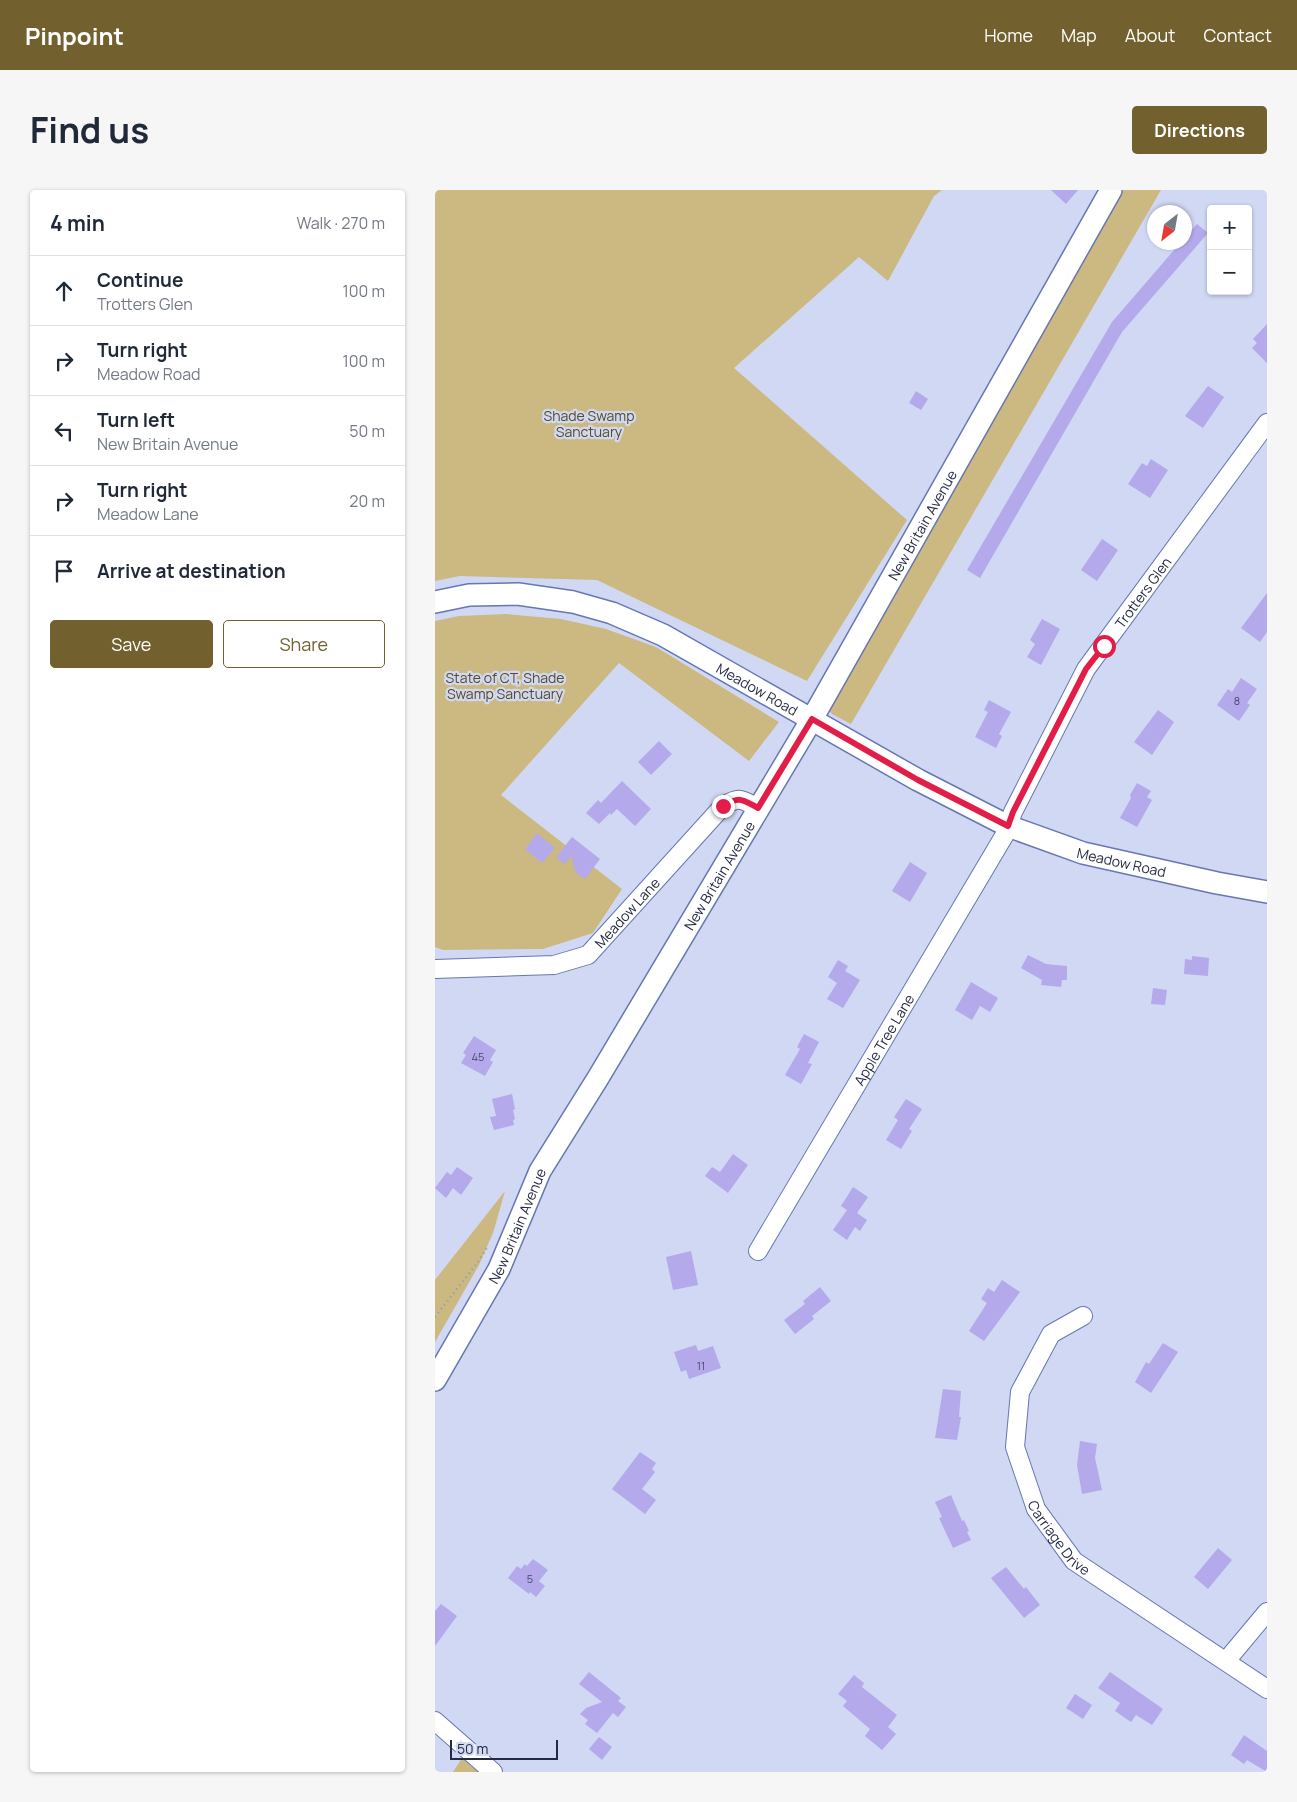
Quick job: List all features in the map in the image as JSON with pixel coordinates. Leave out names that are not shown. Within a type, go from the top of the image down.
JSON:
[{"type":"street","name":"New Britain Avenue","points":[[435,1380],[499,1269],[540,1172],[812,719],[1111,190]]},
{"type":"street","name":"Trotters Glen","points":[[1008,826],[1013,812],[1086,669],[1267,423]]},
{"type":"street","name":"Meadow Road","points":[[435,602],[469,595],[518,594],[573,602],[612,613],[663,635],[918,780],[1008,826],[1083,853],[1217,884],[1267,892]]},
{"type":"street","name":"Meadow Lane","points":[[435,969],[554,965],[589,955],[723,806],[736,798],[758,808]]},
{"type":"street","name":"Apple Tree Lane","points":[[758,1251],[1004,836],[1008,826]]},
{"type":"street","name":"Carriage Drive","points":[[1083,1316],[1051,1334],[1020,1392],[1015,1447],[1036,1509],[1074,1561],[1267,1689]]},
{"type":"street","points":[[1226,1661],[1267,1612]]},
{"type":"street","points":[[435,1721],[493,1772]]},
{"type":"path","points":[[435,1317],[478,1262]]},
{"type":"green space","name":"Shade Swamp Sanctuary","points":[[435,190],[942,190],[934,196],[888,281],[859,257],[734,368],[907,520],[807,681],[597,580],[460,576],[435,581]]},
{"type":"green space","points":[[1123,190],[1161,190],[1152,205],[1147,205],[1147,214],[851,724],[832,714],[829,710]]},
{"type":"green space","name":"State of CT, Shade Swamp Sanctuary","points":[[506,614],[561,619],[606,629],[656,647],[779,722],[749,761],[619,663],[501,795],[622,889],[593,933],[543,949],[443,950],[435,947],[435,621],[459,616]]},
{"type":"green space","points":[[505,1191],[493,1233],[479,1265],[435,1342],[435,1280]]},
{"type":"green space","points":[[467,1750],[493,1772],[453,1772]]},
{"type":"building","points":[[1051,190],[1078,190],[1066,204]]},
{"type":"building","points":[[1197,224],[1207,234],[1122,332],[980,578],[967,570],[1112,322],[1174,250],[1192,250],[1192,230]]},
{"type":"building","points":[[1267,324],[1267,363],[1252,348],[1257,343],[1253,339]]},
{"type":"building","points":[[1208,386],[1224,397],[1203,428],[1185,416]]},
{"type":"building","points":[[916,391],[928,399],[921,410],[909,403]]},
{"type":"building","points":[[1151,459],[1168,470],[1150,498],[1128,484],[1142,463],[1147,466]]},
{"type":"building","points":[[1102,539],[1118,550],[1097,581],[1081,570]]},
{"type":"building","points":[[1267,593],[1267,632],[1260,642],[1241,628]]},
{"type":"building","points":[[1042,619],[1060,629],[1041,665],[1027,657],[1035,644],[1030,640]]},
{"type":"building","points":[[1241,678],[1257,689],[1247,703],[1250,705],[1239,721],[1217,705],[1228,689],[1232,692]]},
{"type":"building","points":[[989,700],[1011,712],[999,734],[1002,736],[996,748],[975,737],[988,712],[984,710]]},
{"type":"building","points":[[1158,710],[1174,722],[1152,755],[1134,742]]},
{"type":"building","points":[[659,741],[672,754],[651,775],[638,762]]},
{"type":"building","points":[[622,781],[651,809],[635,826],[617,809],[599,824],[586,813],[598,800],[601,803]]},
{"type":"building","points":[[1137,783],[1151,791],[1147,797],[1152,800],[1137,827],[1120,818]]},
{"type":"building","points":[[537,833],[555,848],[542,863],[525,849]]},
{"type":"building","points":[[572,837],[600,859],[585,879],[576,873],[571,856],[565,864],[556,857]]},
{"type":"building","points":[[910,862],[927,873],[910,902],[892,891]]},
{"type":"building","points":[[1028,955],[1046,964],[1067,966],[1067,980],[1062,980],[1061,987],[1041,985],[1042,980],[1021,968]]},
{"type":"building","points":[[1192,956],[1209,958],[1208,976],[1184,974],[1185,959],[1192,960]]},
{"type":"building","points":[[838,960],[848,966],[845,971],[860,980],[843,1008],[827,999],[837,983],[828,977]]},
{"type":"building","points":[[971,982],[998,998],[990,1012],[980,1006],[972,1020],[955,1010]]},
{"type":"building","points":[[1153,988],[1167,990],[1165,1005],[1151,1004]]},
{"type":"building","points":[[804,1034],[819,1042],[808,1063],[812,1064],[801,1084],[785,1075],[800,1049],[797,1047]]},
{"type":"building","points":[[474,1036],[496,1050],[490,1060],[493,1062],[485,1076],[461,1063],[466,1055],[463,1053]]},
{"type":"building","points":[[512,1094],[515,1109],[513,1110],[514,1125],[494,1130],[490,1117],[496,1116],[492,1099]]},
{"type":"building","points":[[906,1099],[922,1109],[909,1129],[912,1131],[901,1149],[886,1140],[898,1120],[894,1117]]},
{"type":"building","points":[[733,1154],[748,1165],[728,1193],[705,1176],[712,1167],[720,1172]]},
{"type":"building","points":[[457,1167],[473,1178],[461,1195],[453,1188],[446,1198],[435,1188],[447,1172],[451,1175]]},
{"type":"building","points":[[853,1187],[868,1197],[857,1213],[867,1220],[860,1231],[855,1227],[847,1240],[833,1230],[847,1210],[841,1206]]},
{"type":"building","points":[[691,1251],[698,1285],[673,1290],[666,1257]]},
{"type":"building","points":[[1002,1280],[1020,1292],[984,1341],[969,1331],[987,1303],[981,1299],[988,1288],[994,1292]]},
{"type":"building","points":[[820,1287],[831,1301],[812,1316],[814,1319],[795,1334],[784,1320],[805,1304],[803,1301]]},
{"type":"building","points":[[1163,1343],[1178,1352],[1151,1393],[1135,1382],[1146,1362],[1149,1364]]},
{"type":"building","points":[[696,1345],[698,1351],[713,1346],[721,1368],[689,1379],[686,1370],[681,1372],[674,1352]]},
{"type":"building","points":[[943,1389],[961,1391],[959,1417],[961,1417],[957,1440],[935,1438]]},
{"type":"building","points":[[1080,1441],[1097,1444],[1095,1458],[1102,1490],[1082,1494],[1077,1465]]},
{"type":"building","points":[[640,1452],[656,1463],[652,1469],[655,1472],[642,1489],[656,1500],[645,1514],[612,1489]]},
{"type":"building","points":[[951,1495],[962,1521],[964,1520],[969,1531],[967,1532],[971,1540],[953,1548],[939,1518],[942,1517],[935,1502]]},
{"type":"building","points":[[1218,1548],[1232,1560],[1208,1589],[1194,1577]]},
{"type":"building","points":[[533,1559],[548,1570],[539,1581],[545,1586],[536,1597],[508,1578],[517,1566],[521,1569],[525,1564],[527,1566]]},
{"type":"building","points":[[1006,1567],[1024,1589],[1026,1587],[1040,1605],[1024,1618],[991,1578]]},
{"type":"building","points":[[441,1604],[457,1616],[435,1646],[435,1611]]},
{"type":"building","points":[[589,1672],[621,1698],[618,1701],[626,1707],[618,1717],[613,1713],[597,1733],[585,1724],[588,1720],[580,1714],[586,1708],[602,1702],[579,1684]]},
{"type":"building","points":[[1110,1672],[1163,1709],[1152,1725],[1136,1715],[1131,1722],[1115,1711],[1120,1703],[1098,1688]]},
{"type":"building","points":[[854,1675],[864,1683],[862,1687],[897,1715],[888,1727],[896,1734],[882,1750],[865,1736],[870,1729],[843,1706],[847,1701],[838,1694]]},
{"type":"building","points":[[1075,1694],[1092,1705],[1083,1719],[1066,1708]]},
{"type":"building","points":[[1244,1735],[1267,1751],[1267,1772],[1247,1760],[1244,1764],[1231,1755]]},
{"type":"building","points":[[599,1737],[612,1747],[602,1760],[589,1749]]},
{"type":"route","points":[[723,806],[736,798],[758,808],[812,719],[918,780],[1008,826],[1013,812],[1086,669],[1104,646]]}]
